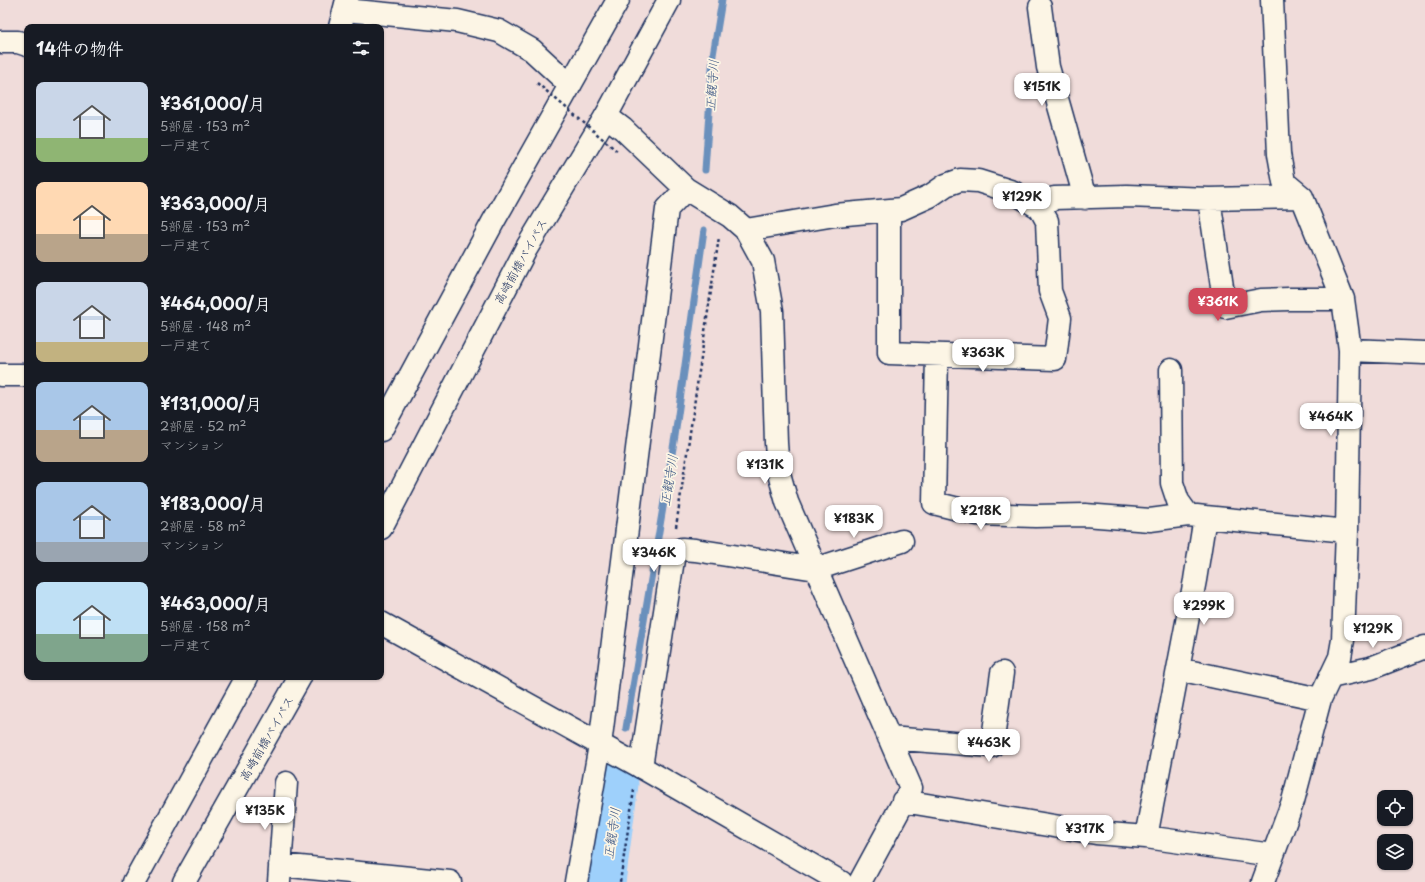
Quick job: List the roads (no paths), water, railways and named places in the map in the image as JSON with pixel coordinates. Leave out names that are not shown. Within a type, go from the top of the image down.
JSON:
[{"type":"main road","points":[[384,424],[493,222],[618,0]]},
{"type":"main road","name":"高崎前橋バイパス","points":[[384,522],[526,248],[606,116],[669,0]]},
{"type":"main road","points":[[1263,882],[1293,801],[1320,699],[1340,657],[1343,640],[1347,532],[1350,350],[1343,299],[1302,197],[1284,182],[1279,154],[1272,0]]},
{"type":"main road","points":[[1040,7],[1048,67],[1085,198]]},
{"type":"main road","points":[[344,12],[457,21],[499,31],[532,50],[570,85]]},
{"type":"main road","points":[[0,42],[18,42],[24,44]]},
{"type":"main road","points":[[606,116],[623,129],[686,188],[738,223],[763,261],[772,311],[778,470],[787,502],[911,788],[860,882]]},
{"type":"main road","points":[[738,223],[901,210],[930,196],[946,185],[960,180],[978,181],[1013,192],[1040,208],[1048,221],[1050,291],[1060,318],[1055,359],[890,353],[890,211]]},
{"type":"main road","points":[[576,882],[600,745],[667,209],[686,188]]},
{"type":"main road","points":[[1040,208],[1054,198],[1127,196],[1209,199],[1302,197]]},
{"type":"main road","points":[[1209,199],[1225,307],[1261,300],[1343,299]]},
{"type":"main road","points":[[1350,350],[1425,353]]},
{"type":"main road","points":[[937,355],[934,503],[978,514],[1035,516],[1085,514],[1150,520],[1197,516],[1347,532]]},
{"type":"main road","points":[[1171,370],[1172,483],[1178,501],[1197,516]]},
{"type":"main road","points":[[0,375],[24,375]]},
{"type":"main road","points":[[1146,837],[1195,580],[1197,516]]},
{"type":"main road","points":[[640,767],[674,553],[682,549],[695,550],[816,569],[902,541]]},
{"type":"main road","points":[[384,625],[640,767],[841,882]]},
{"type":"main road","points":[[1330,677],[1371,668],[1425,647]]},
{"type":"main road","points":[[1178,669],[1320,699]]},
{"type":"main road","points":[[889,738],[992,746],[1002,673]]},
{"type":"main road","points":[[134,882],[245,680]]},
{"type":"main road","name":"高崎前橋バイパス","points":[[184,882],[298,680]]},
{"type":"main road","points":[[286,783],[279,874],[450,882]]},
{"type":"main road","points":[[903,801],[1096,833],[1146,837],[1272,855]]},
{"type":"waterway","name":"正観寺川","points":[[705,170],[713,55],[722,0]]},
{"type":"waterway","name":"正観寺川","points":[[626,728],[675,436],[704,230]]},
{"type":"waterway","name":"正観寺川","points":[[604,882],[617,784]]}]
